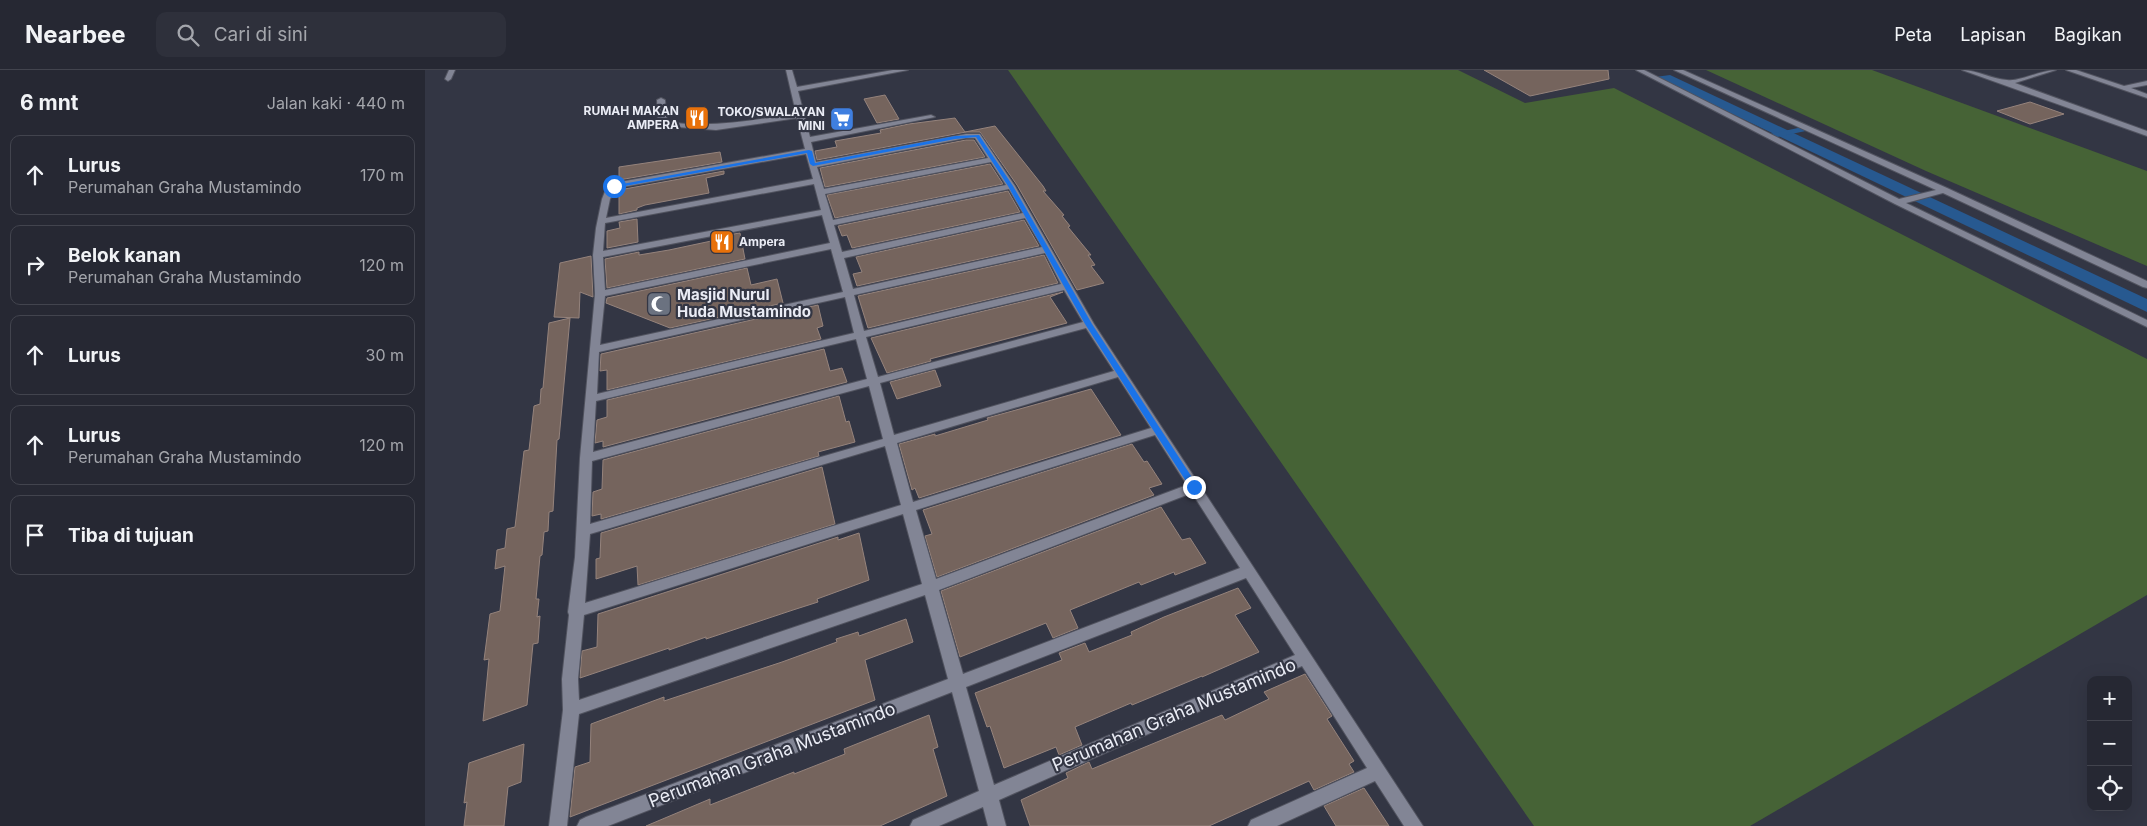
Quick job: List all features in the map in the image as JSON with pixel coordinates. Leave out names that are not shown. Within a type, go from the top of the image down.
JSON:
[{"type":"street","points":[[448,79],[452,70]]},
{"type":"street","points":[[789,70],[819,186],[997,826]]},
{"type":"street","points":[[795,89],[905,70]]},
{"type":"street","points":[[1639,70],[1655,76],[1898,202],[2147,324]]},
{"type":"street","points":[[1965,70],[2008,83],[2147,134]]},
{"type":"street","points":[[2008,83],[2048,70]]},
{"type":"street","points":[[2069,70],[2147,96]]},
{"type":"street","points":[[1655,76],[1678,72],[1944,190],[2147,286]]},
{"type":"street","points":[[2124,88],[2147,83]]},
{"type":"street","points":[[661,100],[664,124],[695,129],[730,128],[800,115]]},
{"type":"street","points":[[558,826],[571,710],[570,679],[583,530],[594,350],[600,294],[598,255],[608,190],[614,186],[631,182],[808,146],[931,117]]},
{"type":"street","points":[[594,350],[1047,249],[1011,186],[977,136],[813,164]]},
{"type":"street","points":[[602,221],[993,159]]},
{"type":"street","points":[[598,255],[1011,186]]},
{"type":"street","points":[[1898,202],[1944,190]]},
{"type":"street","points":[[600,294],[1027,215]]},
{"type":"street","name":"Perumahan Graha Mustamindo","points":[[1047,249],[1089,324],[1414,826]]},
{"type":"street","points":[[591,399],[1067,286]]},
{"type":"street","points":[[586,458],[1089,324]]},
{"type":"street","points":[[583,530],[1121,373]]},
{"type":"street","points":[[575,612],[1158,430]]},
{"type":"street","points":[[571,710],[931,587],[1194,487]]},
{"type":"street","name":"Perumahan Graha Mustamindo","points":[[586,826],[1249,571]]},
{"type":"street","name":"Perumahan Graha Mustamindo","points":[[919,826],[1305,658]]},
{"type":"street","points":[[1257,826],[1378,771]]},
{"type":"green space","points":[[1008,70],[1458,70],[1525,103],[1614,88],[2147,359],[2147,595],[1750,826],[1534,826]]},
{"type":"green space","points":[[1706,70],[1872,70],[2147,171],[2147,266],[1926,171]]},
{"type":"water","points":[[1670,75],[2147,299],[2147,312],[1655,77]]},
{"type":"building","points":[[1484,70],[1608,70],[1609,79],[1530,96]]},
{"type":"building","points":[[885,95],[899,119],[877,123],[864,99]]},
{"type":"building","points":[[2030,102],[2064,114],[2030,124],[1997,111]]},
{"type":"building","points":[[955,118],[965,132],[995,126],[1046,191],[1043,191],[1064,215],[1062,216],[1070,226],[1068,227],[1091,255],[1088,255],[1095,265],[1091,266],[1104,283],[1077,290],[1017,185],[980,132],[966,132],[817,160],[815,151],[837,147],[835,141],[881,133],[880,130],[909,124]]},
{"type":"building","points":[[974,140],[985,157],[825,187],[820,168]]},
{"type":"building","points":[[720,152],[722,162],[619,180],[619,167]]},
{"type":"building","points":[[990,164],[1003,184],[835,218],[827,195]]},
{"type":"building","points":[[724,171],[724,174],[706,178],[709,193],[645,205],[637,208],[637,210],[619,214],[619,190]]},
{"type":"building","points":[[1008,191],[1020,212],[852,248],[847,235],[842,236],[838,226]]},
{"type":"building","points":[[637,219],[638,242],[607,248],[607,231],[620,228],[619,222]]},
{"type":"building","points":[[1024,220],[1039,246],[857,286],[853,274],[862,272],[856,257]]},
{"type":"building","points":[[740,233],[745,259],[607,288],[605,259],[639,252],[639,255],[669,250],[716,240],[715,237]]},
{"type":"building","points":[[1044,255],[1058,283],[868,328],[858,296]]},
{"type":"building","points":[[591,256],[593,297],[580,292],[579,318],[554,317],[560,263]]},
{"type":"building","points":[[747,268],[751,285],[777,279],[783,303],[670,328],[606,303],[607,298]]},
{"type":"building","points":[[1063,292],[1050,297],[1067,323],[930,359],[931,361],[887,373],[871,338]]},
{"type":"building","points":[[818,305],[823,326],[817,328],[821,339],[607,390],[607,370],[600,371],[601,354]]},
{"type":"building","points":[[570,318],[559,439],[557,440],[553,511],[549,512],[548,531],[544,532],[542,555],[540,556],[536,599],[539,599],[537,617],[540,616],[538,643],[533,644],[527,705],[483,721],[489,659],[484,660],[490,614],[500,611],[505,566],[495,569],[497,550],[505,548],[507,529],[515,527],[524,451],[529,450],[534,406],[540,404],[541,389],[543,388],[549,323]]},
{"type":"building","points":[[824,349],[830,371],[842,368],[847,382],[603,447],[603,441],[595,443],[597,420],[607,417],[607,400]]},
{"type":"building","points":[[935,370],[941,386],[897,399],[890,382]]},
{"type":"building","points":[[1091,389],[1121,435],[919,498],[915,488],[912,490],[899,444],[935,434],[935,436],[988,420],[987,418]]},
{"type":"building","points":[[839,396],[846,422],[849,421],[855,442],[818,452],[819,456],[601,519],[601,514],[592,516],[593,492],[602,489],[603,460]]},
{"type":"building","points":[[1132,444],[1144,462],[1147,461],[1162,484],[1149,488],[1154,495],[937,577],[925,536],[932,534],[923,510]]},
{"type":"building","points":[[822,467],[835,524],[638,585],[637,566],[596,579],[596,559],[600,558],[601,533]]},
{"type":"building","points":[[1161,507],[1182,540],[1190,538],[1206,563],[1175,575],[1174,572],[1141,585],[1139,582],[1070,610],[1078,628],[1053,638],[1046,623],[960,657],[941,591]]},
{"type":"building","points":[[859,533],[869,580],[817,599],[818,602],[706,639],[706,637],[669,650],[669,648],[580,678],[582,651],[597,647],[598,614],[838,537],[838,540]]},
{"type":"building","points":[[1238,588],[1251,608],[1235,615],[1259,652],[1202,677],[1132,705],[1131,703],[1075,727],[1082,745],[1059,755],[1056,747],[1004,768],[990,726],[987,727],[975,693],[1062,660],[1059,653],[1085,643],[1089,652],[1132,635],[1131,632],[1164,617]]},
{"type":"building","points":[[906,619],[913,642],[865,660],[875,700],[570,817],[575,767],[590,762],[591,724],[664,697],[664,701],[782,662],[837,642],[836,639],[858,632],[859,636]]},
{"type":"building","points":[[1305,674],[1332,716],[1327,719],[1354,761],[1349,764],[1354,772],[1314,790],[1309,781],[1209,826],[1030,826],[1021,800],[1068,778],[1066,773],[1089,762],[1092,769],[1222,715],[1225,720],[1269,699],[1264,692]]},
{"type":"building","points":[[929,715],[938,747],[933,749],[947,796],[880,826],[646,826],[710,799],[710,805],[845,754],[844,749]]},
{"type":"building","points":[[524,744],[521,782],[508,787],[504,826],[464,826],[467,802],[464,803],[469,763]]},
{"type":"building","points":[[1364,788],[1389,826],[1336,826],[1324,806]]},
{"type":"waterway","points":[[1771,136],[1809,128]]},
{"type":"place","name":"RUMAH MAKAN AMPERA","points":[[697,118]]},
{"type":"place","name":"TOKO/SWALAYAN MINI","points":[[842,119]]},
{"type":"place","name":"Ampera","points":[[722,242]]},
{"type":"place","name":"Masjid Nurul Huda Mustamindo","points":[[659,304]]},
{"type":"route","points":[[614,186],[809,151],[813,164],[966,136],[977,136],[1011,186],[1089,324],[1194,487]]}]
